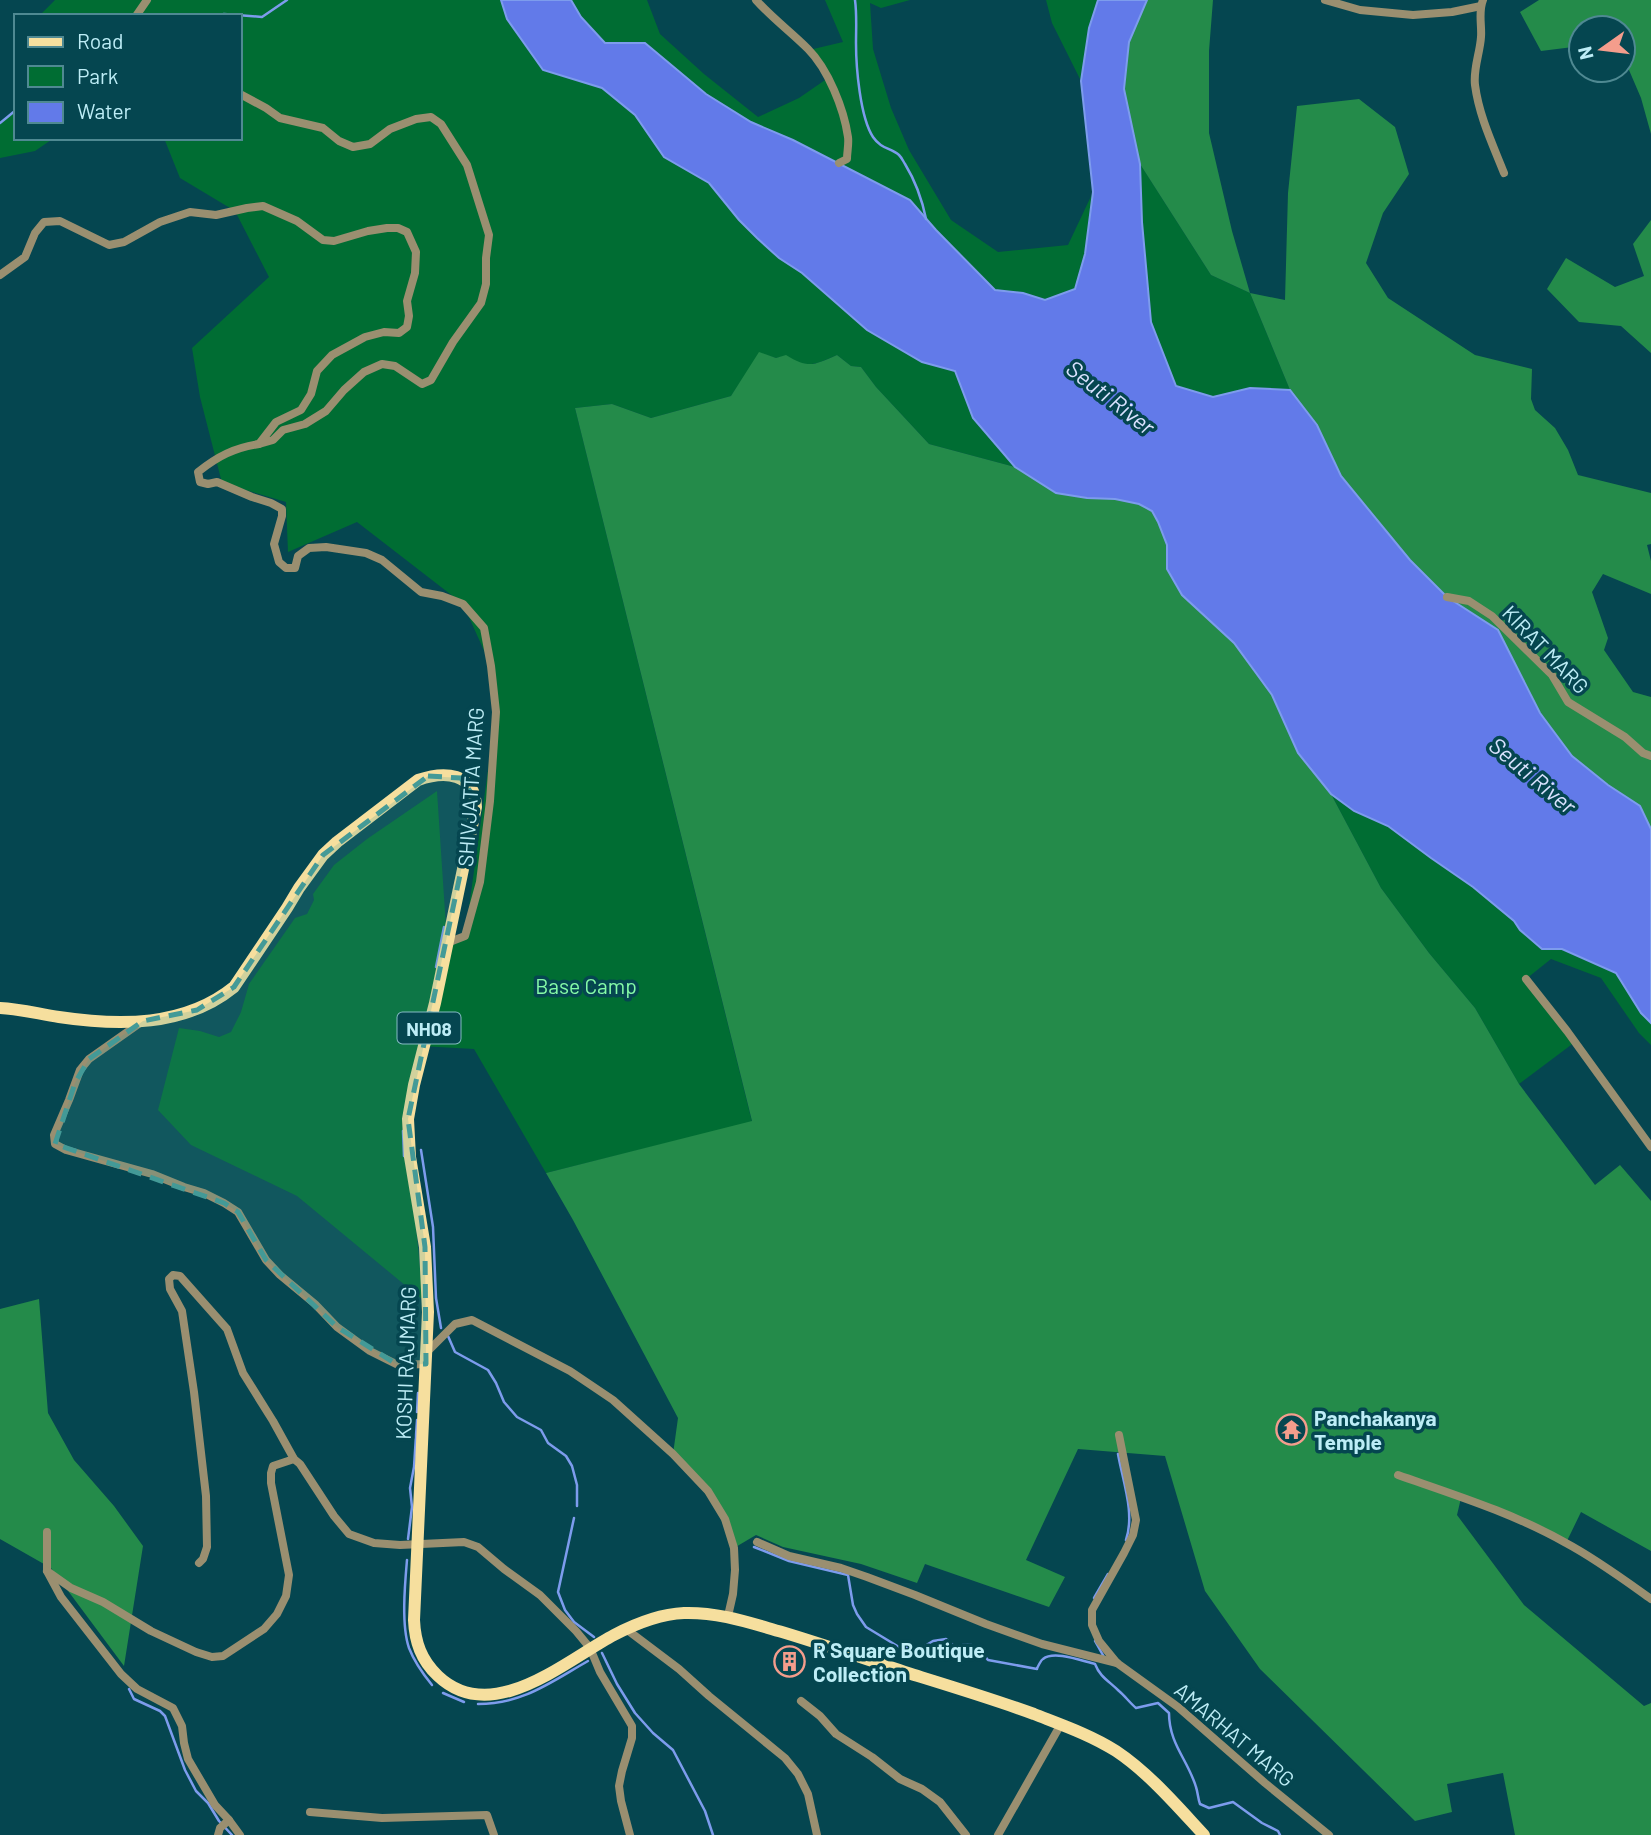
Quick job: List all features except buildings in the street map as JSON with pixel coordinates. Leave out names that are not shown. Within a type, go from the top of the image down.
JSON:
[{"type":"main road","name":"KOSHI RAJMARG","points":[[0,1008],[110,1022],[168,1018],[197,1010],[219,999],[234,987],[299,888],[323,855],[337,842],[418,780],[428,776],[450,775],[461,778],[474,792],[476,807],[408,1119],[410,1157],[425,1247],[428,1312],[414,1620],[420,1653],[431,1669],[449,1685],[470,1693],[482,1695],[512,1691],[539,1680],[590,1648],[647,1621],[682,1613],[728,1616],[846,1651],[1061,1724],[1103,1744],[1131,1763],[1204,1835]]},
{"type":"street","points":[[756,0],[809,50],[828,78],[842,110],[849,139],[847,159],[839,163]]},
{"type":"street","points":[[1325,0],[1360,10],[1413,15],[1452,12],[1482,3],[1482,34],[1475,69],[1475,85],[1486,130],[1504,173]]},
{"type":"street","points":[[242,95],[281,118],[323,128],[339,141],[353,147],[370,144],[390,129],[416,119],[431,117],[441,124],[467,165],[489,235],[486,284],[481,303],[453,342],[431,380],[422,384],[395,366],[382,364],[364,372],[326,411],[305,424],[283,430],[273,440],[259,443]]},
{"type":"street","name":"SHIVJATTA MARG","points":[[0,275],[25,257],[35,233],[44,222],[60,221],[109,246],[124,242],[160,222],[190,212],[216,215],[263,206],[297,221],[323,240],[334,241],[387,228],[398,228],[407,232],[416,252],[415,273],[407,302],[407,327],[399,333],[384,332],[365,337],[332,355],[317,371],[311,394],[301,410],[276,422],[259,443],[237,448],[216,458],[198,472],[200,482],[217,482],[282,509],[274,544],[279,562],[286,568],[295,568],[298,556],[309,548],[326,547],[366,553],[382,560],[421,592],[463,604],[484,628],[496,712],[490,801],[480,882],[465,936],[447,943]]},
{"type":"street","name":"KIRAT MARG","points":[[1447,597],[1469,601],[1492,616],[1552,674],[1568,702],[1651,756]]},
{"type":"street","points":[[1526,979],[1651,1147]]},
{"type":"street","points":[[142,1021],[89,1059],[80,1070],[54,1135],[55,1144],[66,1150],[152,1174],[204,1193],[238,1212],[273,1268],[337,1327],[370,1351],[398,1365],[426,1358],[455,1324],[472,1320],[570,1371],[613,1400],[689,1469],[708,1491],[725,1519],[734,1548],[735,1570],[728,1616]]},
{"type":"street","points":[[199,1563],[207,1547],[206,1496],[182,1311],[170,1289],[169,1279],[173,1275],[180,1276],[227,1329],[243,1373],[294,1459],[349,1534],[374,1543],[417,1545],[464,1542],[478,1547],[540,1595],[590,1648],[600,1672],[632,1726],[632,1738],[620,1786],[630,1835]]},
{"type":"street","points":[[1116,1663],[1099,1641],[1092,1625],[1092,1610],[1125,1553],[1136,1520],[1119,1435]]},
{"type":"street","points":[[47,1571],[71,1588],[103,1602],[151,1631],[196,1652],[212,1657],[223,1656],[264,1629],[277,1614],[286,1596],[289,1575],[271,1473],[273,1466],[294,1459]]},
{"type":"street","points":[[1398,1475],[1497,1510],[1566,1543],[1608,1568],[1651,1599]]},
{"type":"street","points":[[47,1532],[47,1571],[61,1597],[121,1674],[137,1689],[173,1708],[182,1726],[188,1759],[215,1805],[223,1826],[240,1835]]},
{"type":"street","points":[[757,1542],[789,1556],[867,1577],[1042,1644],[1116,1663]]},
{"type":"street","points":[[626,1629],[679,1668],[785,1758],[799,1774],[808,1794],[817,1835]]},
{"type":"street","name":"AMARHAT MARG","points":[[1116,1663],[1178,1707],[1329,1835]]},
{"type":"street","points":[[801,1701],[820,1716],[836,1734],[900,1779],[922,1789],[940,1802],[966,1835]]},
{"type":"street","points":[[998,1835],[1061,1724]]},
{"type":"street","points":[[310,1812],[382,1818],[487,1815],[494,1835]]},
{"type":"highlighted area","points":[[428,776],[461,778],[476,800],[408,1119],[425,1247],[426,1364],[398,1365],[337,1327],[266,1260],[238,1212],[224,1203],[55,1144],[75,1083],[89,1059],[143,1021],[197,1010],[234,987],[323,855]]},
{"type":"green space","name":"Base Camp","points":[[55,0],[501,0],[507,19],[543,70],[602,88],[635,115],[664,157],[709,183],[757,238],[867,330],[922,362],[955,371],[973,418],[1015,467],[929,444],[861,367],[851,366],[837,355],[817,363],[806,364],[786,356],[776,358],[760,353],[731,396],[651,418],[612,404],[575,408],[752,1122],[546,1173],[474,1049],[420,1046],[403,1120],[402,1143],[416,1226],[423,1300],[297,1196],[191,1145],[158,1110],[179,1028],[219,1037],[231,1032],[241,1012],[249,984],[295,918],[307,914],[314,900],[313,894],[334,865],[437,791],[447,942],[465,936],[496,712],[491,666],[463,604],[357,522],[288,552],[286,502],[222,483],[200,397],[192,348],[269,277],[235,211],[180,178],[165,140],[242,140],[242,14],[41,14]]},
{"type":"green space","points":[[571,0],[647,0],[660,34],[758,117],[799,98],[828,78],[809,50],[843,42],[825,0],[910,0],[881,8],[870,3],[873,49],[891,108],[909,150],[951,220],[998,252],[1068,245],[1093,192],[1085,254],[1075,289],[1045,300],[1023,293],[995,290],[910,200],[793,140],[751,122],[706,94],[645,43],[605,43],[581,17]]},
{"type":"green space","points":[[1046,0],[1098,0],[1089,28],[1081,81],[1052,23]]},
{"type":"green space","points":[[1147,0],[1213,0],[1209,51],[1209,133],[1250,293],[1211,275],[1140,164],[1124,89],[1129,42]]},
{"type":"green space","points":[[1539,0],[1651,0],[1651,134],[1635,84],[1637,14],[1567,14],[1567,48],[1541,51],[1520,12]]},
{"type":"green space","points":[[1359,99],[1395,127],[1409,174],[1383,213],[1366,263],[1388,298],[1475,355],[1532,369],[1531,399],[1535,410],[1555,428],[1578,475],[1651,493],[1651,544],[1647,545],[1651,561],[1651,594],[1603,574],[1592,592],[1608,638],[1604,650],[1633,692],[1651,697],[1651,829],[1640,806],[1572,756],[1540,713],[1498,630],[1447,597],[1410,560],[1341,476],[1317,425],[1290,390],[1250,293],[1285,300],[1288,193],[1297,106]]},
{"type":"green space","points":[[14,112],[14,140],[51,140],[35,151],[0,158],[0,123]]},
{"type":"green space","points":[[1140,164],[1211,275],[1250,293],[1290,390],[1250,388],[1213,397],[1176,386],[1151,322]]},
{"type":"green space","points":[[1651,220],[1651,353],[1621,326],[1579,322],[1547,289],[1566,258],[1615,287],[1644,276],[1633,244]]},
{"type":"green space","points":[[759,352],[776,358],[786,355],[806,364],[837,355],[851,366],[861,367],[929,444],[1015,467],[1056,493],[1115,499],[1139,504],[1152,511],[1167,545],[1167,569],[1182,595],[1234,643],[1272,695],[1298,753],[1331,794],[1381,888],[1429,953],[1475,1008],[1519,1084],[1595,1185],[1620,1165],[1651,1201],[1651,1551],[1581,1512],[1566,1543],[1461,1498],[1457,1515],[1524,1605],[1644,1706],[1651,1703],[1651,1835],[1515,1835],[1503,1773],[1447,1784],[1452,1812],[1415,1821],[1260,1669],[1205,1591],[1165,1456],[1078,1449],[1026,1560],[1065,1577],[1049,1607],[925,1564],[917,1583],[861,1564],[783,1547],[756,1535],[734,1548],[708,1491],[673,1454],[678,1418],[546,1173],[752,1121],[575,408],[612,404],[651,418],[731,396]]},
{"type":"green space","points":[[1331,794],[1354,811],[1388,826],[1473,887],[1514,921],[1520,930],[1616,973],[1641,1013],[1651,1023],[1651,1045],[1639,1033],[1601,978],[1551,959],[1526,979],[1575,1042],[1519,1084],[1475,1008],[1429,953],[1381,888]]},
{"type":"green space","points":[[39,1299],[48,1413],[74,1460],[114,1506],[143,1546],[124,1666],[51,1568],[0,1539],[0,1309]]},
{"type":"water","name":"Seuti River","points":[[501,0],[571,0],[581,17],[605,43],[645,43],[706,94],[751,122],[793,140],[910,200],[995,290],[1023,293],[1045,300],[1075,289],[1085,254],[1093,192],[1081,81],[1089,28],[1098,0],[1147,0],[1129,42],[1124,89],[1140,164],[1151,322],[1176,386],[1213,397],[1250,388],[1290,390],[1317,425],[1341,476],[1410,560],[1447,597],[1498,630],[1540,713],[1572,756],[1640,806],[1651,829],[1651,1023],[1641,1013],[1616,973],[1562,949],[1542,949],[1520,930],[1514,921],[1473,887],[1388,826],[1354,811],[1331,794],[1298,753],[1272,695],[1234,643],[1182,595],[1167,569],[1167,545],[1152,511],[1139,504],[1115,499],[1056,493],[1015,467],[973,418],[955,371],[922,362],[867,330],[757,238],[709,183],[664,157],[635,115],[602,88],[543,70],[507,19]]},
{"type":"waterway","points":[[242,15],[262,17],[287,0]]},
{"type":"waterway","points":[[855,0],[857,65],[865,117],[876,141],[899,155],[902,160],[918,191],[926,219]]},
{"type":"waterway","points":[[0,123],[14,112]]},
{"type":"waterway","points":[[436,967],[444,927]]},
{"type":"waterway","points":[[403,1131],[404,1156]]},
{"type":"waterway","points":[[421,1150],[433,1227],[436,1298],[441,1328]]},
{"type":"waterway","points":[[448,1336],[455,1352],[488,1370],[504,1402],[517,1417],[541,1430],[548,1443],[566,1456],[577,1485],[577,1506]]},
{"type":"waterway","points":[[417,1412],[418,1393]]},
{"type":"waterway","points":[[408,1539],[417,1420]]},
{"type":"waterway","points":[[1118,1454],[1129,1508],[1126,1540]]},
{"type":"waterway","points":[[574,1518],[558,1592],[565,1610],[574,1622],[594,1637]]},
{"type":"waterway","points":[[754,1547],[789,1561],[848,1575],[853,1605],[866,1627],[899,1647],[923,1647],[933,1641],[946,1639],[956,1648],[963,1645],[978,1648],[988,1660],[1037,1669],[1043,1659],[1054,1656],[1095,1664],[1102,1676],[1136,1708],[1158,1703],[1169,1713],[1175,1743],[1193,1777],[1200,1804],[1209,1808],[1233,1802],[1278,1831],[1280,1835]]},
{"type":"waterway","points":[[407,1560],[404,1604],[407,1639],[413,1658],[432,1685]]},
{"type":"waterway","points":[[1094,1598],[1108,1574]]},
{"type":"waterway","points":[[1095,1641],[1104,1657]]},
{"type":"waterway","points":[[602,1653],[635,1713],[673,1750],[705,1811],[713,1835]]},
{"type":"waterway","points":[[478,1704],[523,1696],[588,1661]]},
{"type":"waterway","points":[[129,1689],[134,1699],[165,1716],[185,1770],[196,1791],[232,1835]]},
{"type":"waterway","points":[[443,1693],[464,1702]]},
{"type":"place","name":"Panchakanya Temple","points":[[1291,1429]]},
{"type":"place","name":"R Square Boutique Collection","points":[[790,1661]]}]
